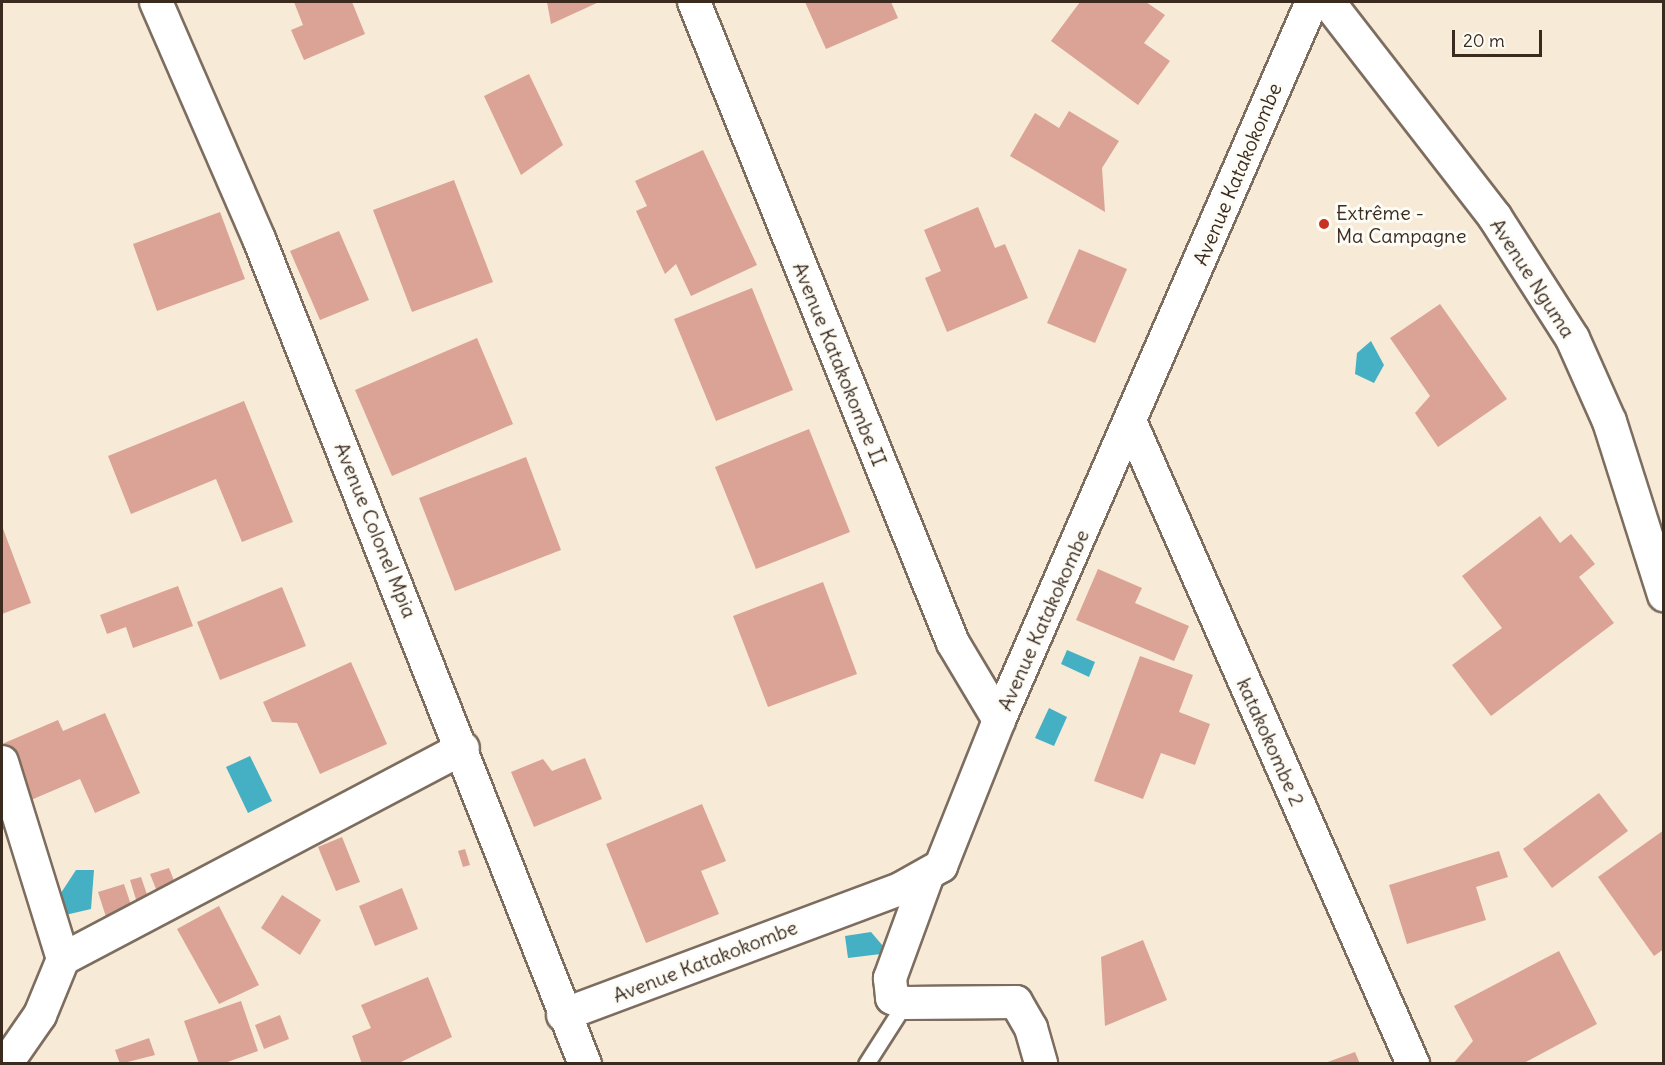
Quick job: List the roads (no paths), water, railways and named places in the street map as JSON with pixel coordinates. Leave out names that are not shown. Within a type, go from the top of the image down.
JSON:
[{"type":"main road","name":"Avenue Nguma","points":[[1328,2],[1494,216],[1572,338],[1609,421],[1664,594]]},
{"type":"street","name":"Avenue Colonel Mpia","points":[[156,2],[259,239],[463,748],[563,1015],[585,1064]]},
{"type":"street","name":"Avenue Katakokombe II","points":[[694,2],[953,643],[999,720]]},
{"type":"street","name":"Avenue Katakokombe","points":[[563,1015],[927,877],[951,852],[999,720],[1312,2]]},
{"type":"street","name":"katakokombe 2","points":[[1130,421],[1413,1064]]},
{"type":"street","points":[[6,1064],[36,1022],[63,959],[463,748]]},
{"type":"street","points":[[3,770],[63,959]]},
{"type":"street","points":[[927,877],[890,978],[892,998],[905,1003],[1016,1002],[1031,1028],[1041,1064]]},
{"type":"lane","points":[[866,1064],[905,1003]]},
{"type":"water","points":[[1371,341],[1384,365],[1374,383],[1355,374],[1357,353]]},
{"type":"water","points":[[1067,650],[1095,662],[1089,677],[1061,664]]},
{"type":"water","points":[[1049,708],[1067,717],[1054,746],[1035,738]]},
{"type":"water","points":[[250,756],[272,801],[248,813],[226,767]]},
{"type":"water","points":[[76,870],[94,870],[91,909],[61,916],[57,899]]},
{"type":"water","points":[[871,932],[889,953],[848,958],[845,936]]},
{"type":"place","name":"Extrême - Ma Campagne","points":[[1324,224]]}]
